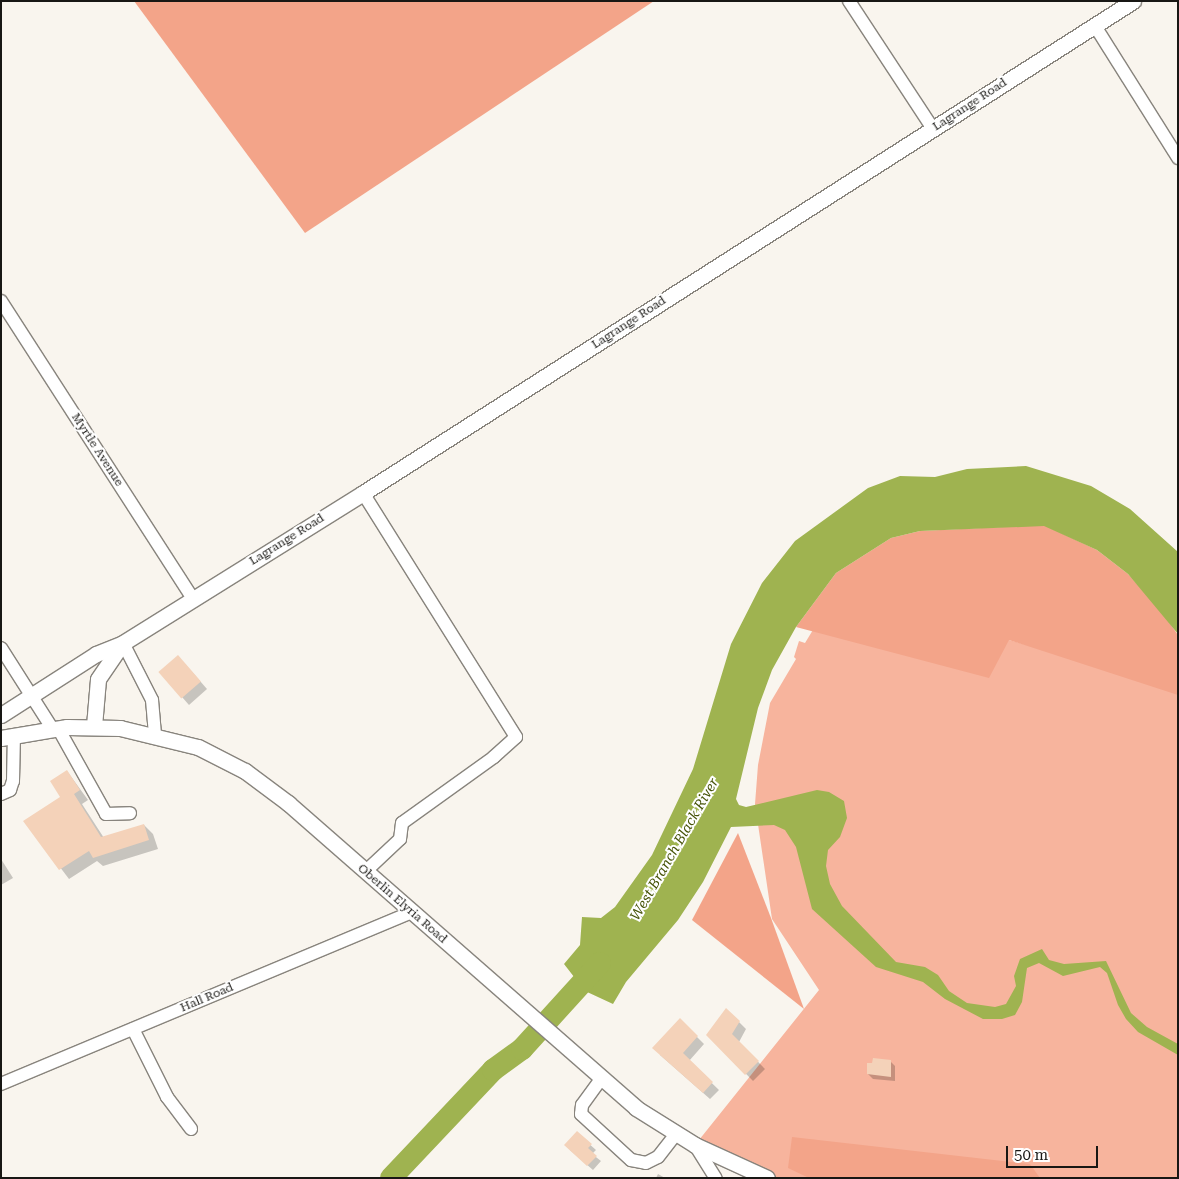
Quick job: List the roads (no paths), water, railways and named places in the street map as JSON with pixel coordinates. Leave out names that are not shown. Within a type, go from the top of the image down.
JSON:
[{"type":"main road","name":"Lagrange Road","points":[[1,714],[96,654],[123,643],[363,493],[1133,1]]},
{"type":"main road","name":"Lagrange Road","points":[[94,726],[98,678],[123,643]]},
{"type":"main road","name":"Oberlin Elyria Road","points":[[8,737],[55,728],[94,726],[155,734],[198,747],[246,771],[288,803],[601,1079],[676,1134],[695,1145],[767,1178]]},
{"type":"street","points":[[849,1],[933,129]]},
{"type":"street","points":[[1095,26],[1178,158]]},
{"type":"street","name":"Myrtle Avenue","points":[[1,301],[193,598]]},
{"type":"street","points":[[363,493],[516,737],[494,757],[402,823],[400,839],[366,871]]},
{"type":"street","points":[[123,643],[152,700],[155,734]]},
{"type":"street","points":[[1,648],[55,728],[106,814],[130,814]]},
{"type":"street","points":[[1,794],[10,790],[13,781],[8,737]]},
{"type":"street","name":"Hall Road","points":[[1,1084],[412,912]]},
{"type":"street","points":[[133,1029],[167,1096],[191,1129]]},
{"type":"street","points":[[601,1079],[582,1105],[581,1114],[631,1160],[646,1163],[658,1157],[676,1134]]},
{"type":"street","points":[[695,1145],[716,1178]]},
{"type":"water","points":[[1026,466],[1091,486],[1130,509],[1178,552],[1178,634],[1128,574],[1097,550],[1044,526],[920,531],[891,538],[836,573],[796,627],[772,670],[758,708],[736,799],[739,805],[746,807],[817,790],[829,792],[844,801],[847,818],[840,837],[828,850],[826,866],[830,884],[842,906],[896,962],[925,967],[938,975],[949,991],[967,1003],[995,1007],[1006,1004],[1016,986],[1014,976],[1020,959],[1042,949],[1049,960],[1064,964],[1106,961],[1131,1013],[1147,1027],[1178,1044],[1178,1055],[1138,1032],[1126,1019],[1118,1005],[1107,973],[1100,967],[1063,976],[1039,963],[1027,968],[1022,1002],[1015,1015],[1002,1019],[983,1019],[945,999],[923,982],[876,967],[812,909],[796,847],[785,830],[774,825],[731,827],[703,882],[678,920],[626,982],[613,1004],[585,991],[564,964],[580,945],[582,917],[601,918],[615,907],[652,855],[693,769],[731,644],[762,583],[795,541],[868,488],[900,476],[935,477],[967,469]]},
{"type":"waterway","name":"West Branch Black River","points":[[391,1178],[493,1070],[522,1049],[600,963]]}]
